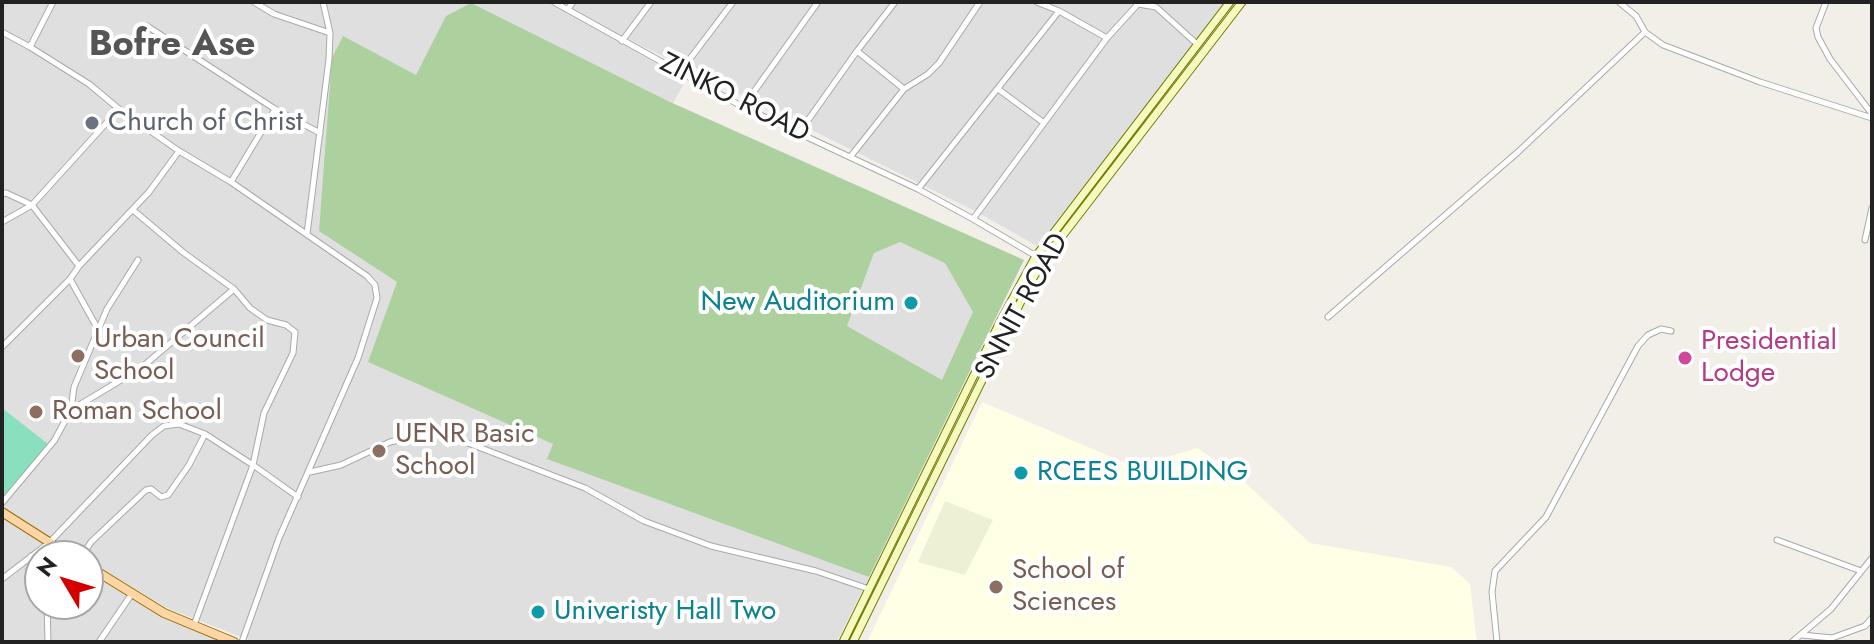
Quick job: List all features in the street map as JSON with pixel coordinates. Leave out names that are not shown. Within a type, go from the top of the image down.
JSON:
[{"type":"main road","points":[[2,512],[44,540]]},
{"type":"main road","points":[[104,577],[131,595],[234,642]]},
{"type":"street","points":[[30,47],[53,2]]},
{"type":"street","points":[[254,2],[274,14],[330,33]]},
{"type":"street","points":[[307,234],[330,33],[323,2]]},
{"type":"street","name":"ZINKO ROAD","points":[[554,2],[743,107],[918,189],[1036,256]]},
{"type":"street","points":[[568,9],[573,2]]},
{"type":"street","points":[[622,41],[651,2]]},
{"type":"street","points":[[680,72],[733,2]]},
{"type":"street","points":[[743,107],[818,2]]},
{"type":"street","points":[[799,133],[895,2]]},
{"type":"street","points":[[851,156],[904,89],[939,63],[980,2]]},
{"type":"street","points":[[1037,2],[1107,38]]},
{"type":"street","name":"SNNIT ROAD","points":[[853,642],[1000,322],[1036,256],[1230,2]]},
{"type":"street","name":"SNNIT ROAD","points":[[920,496],[1043,261],[1242,2]]},
{"type":"street","points":[[1619,2],[1636,16],[1645,32],[1663,45],[1760,82],[1872,116]]},
{"type":"street","points":[[1826,2],[1816,28],[1818,37],[1830,59],[1872,116]]},
{"type":"street","points":[[973,219],[1107,38],[1138,4],[1158,4],[1197,44]]},
{"type":"street","points":[[918,189],[1059,11]]},
{"type":"street","points":[[147,26],[275,109],[320,133]]},
{"type":"street","points":[[2,32],[89,84],[119,109],[307,234],[375,285],[377,298],[358,358],[279,538],[242,642]]},
{"type":"street","points":[[1328,317],[1518,152],[1645,32]]},
{"type":"street","points":[[857,51],[904,89]]},
{"type":"street","points":[[998,89],[1044,123]]},
{"type":"street","points":[[2,222],[32,205],[119,109]]},
{"type":"street","points":[[231,182],[275,109]]},
{"type":"street","points":[[2,347],[133,210],[179,151]]},
{"type":"street","points":[[2,194],[32,205],[79,266]]},
{"type":"street","points":[[1865,240],[1872,208]]},
{"type":"street","points":[[133,210],[184,253],[234,289],[250,308],[267,320],[286,325],[295,332],[293,353],[264,413],[253,465],[194,626]]},
{"type":"street","points":[[2,503],[54,441],[71,410],[74,387],[113,296],[138,260]]},
{"type":"street","points":[[70,279],[99,332]]},
{"type":"street","points":[[71,410],[141,368],[234,289]]},
{"type":"street","points":[[1497,642],[1492,592],[1495,571],[1546,517],[1638,346],[1648,335],[1661,329],[1671,331]]},
{"type":"street","points":[[52,540],[164,426],[179,424],[205,434],[298,497]]},
{"type":"street","points":[[93,540],[146,490],[151,489],[161,497],[168,495],[205,434]]},
{"type":"street","points":[[309,472],[341,465],[403,439],[435,434],[455,438],[585,488],[644,521],[711,546],[816,571],[869,589]]},
{"type":"street","name":"SNNIT ROAD","points":[[843,642],[915,507]]},
{"type":"street","points":[[1777,540],[1852,565],[1861,571]]},
{"type":"street","points":[[1792,642],[1831,609],[1872,558]]},
{"type":"street","points":[[2,579],[24,562]]},
{"type":"street","points":[[99,642],[131,595]]},
{"type":"street","points":[[1832,638],[1865,626],[1872,618]]},
{"type":"street","points":[[47,620],[48,642]]},
{"type":"street","points":[[1801,635],[1832,638],[1839,642]]},
{"type":"shaded area","points":[[2,2],[549,2],[686,80],[673,103],[1024,260],[837,642],[254,642],[167,608],[104,571],[104,540],[55,540],[2,507]]},
{"type":"shaded area","points":[[562,2],[1226,2],[1037,246],[977,212],[620,35]]},
{"type":"shaded area","points":[[982,402],[1135,467],[1197,448],[1236,474],[1310,543],[1451,567],[1470,584],[1477,642],[867,642]]},
{"type":"shaded area","points":[[945,501],[993,520],[965,575],[918,562]]},
{"type":"shaded area","points":[[2,517],[39,540],[24,540],[24,620],[104,620],[104,578],[228,642],[2,642]]},
{"type":"green space","points":[[471,3],[672,103],[1024,260],[869,577],[547,459],[553,444],[368,362],[397,282],[319,231],[332,58],[343,36],[416,75],[446,16]],"holes":[[[900,242],[945,263],[973,312],[942,380],[847,326],[874,253]]]},
{"type":"green space","points":[[2,408],[48,444],[2,498]]},
{"type":"place","name":"Church of Christ","points":[[92,123]]},
{"type":"place","name":"New Auditorium","points":[[911,303]]},
{"type":"place","name":"Urban Council School","points":[[78,356]]},
{"type":"place","name":"Presidential Lodge","points":[[1685,358]]},
{"type":"place","name":"Roman School","points":[[36,412]]},
{"type":"place","name":"UENR Basic School","points":[[379,451]]},
{"type":"place","name":"RCEES BUILDING","points":[[1021,473]]},
{"type":"place","name":"School of Sciences","points":[[996,587]]},
{"type":"place","name":"Univeristy Hall Two","points":[[538,612]]},
{"type":"district","name":"Bofre Ase","points":[[172,46]]}]
